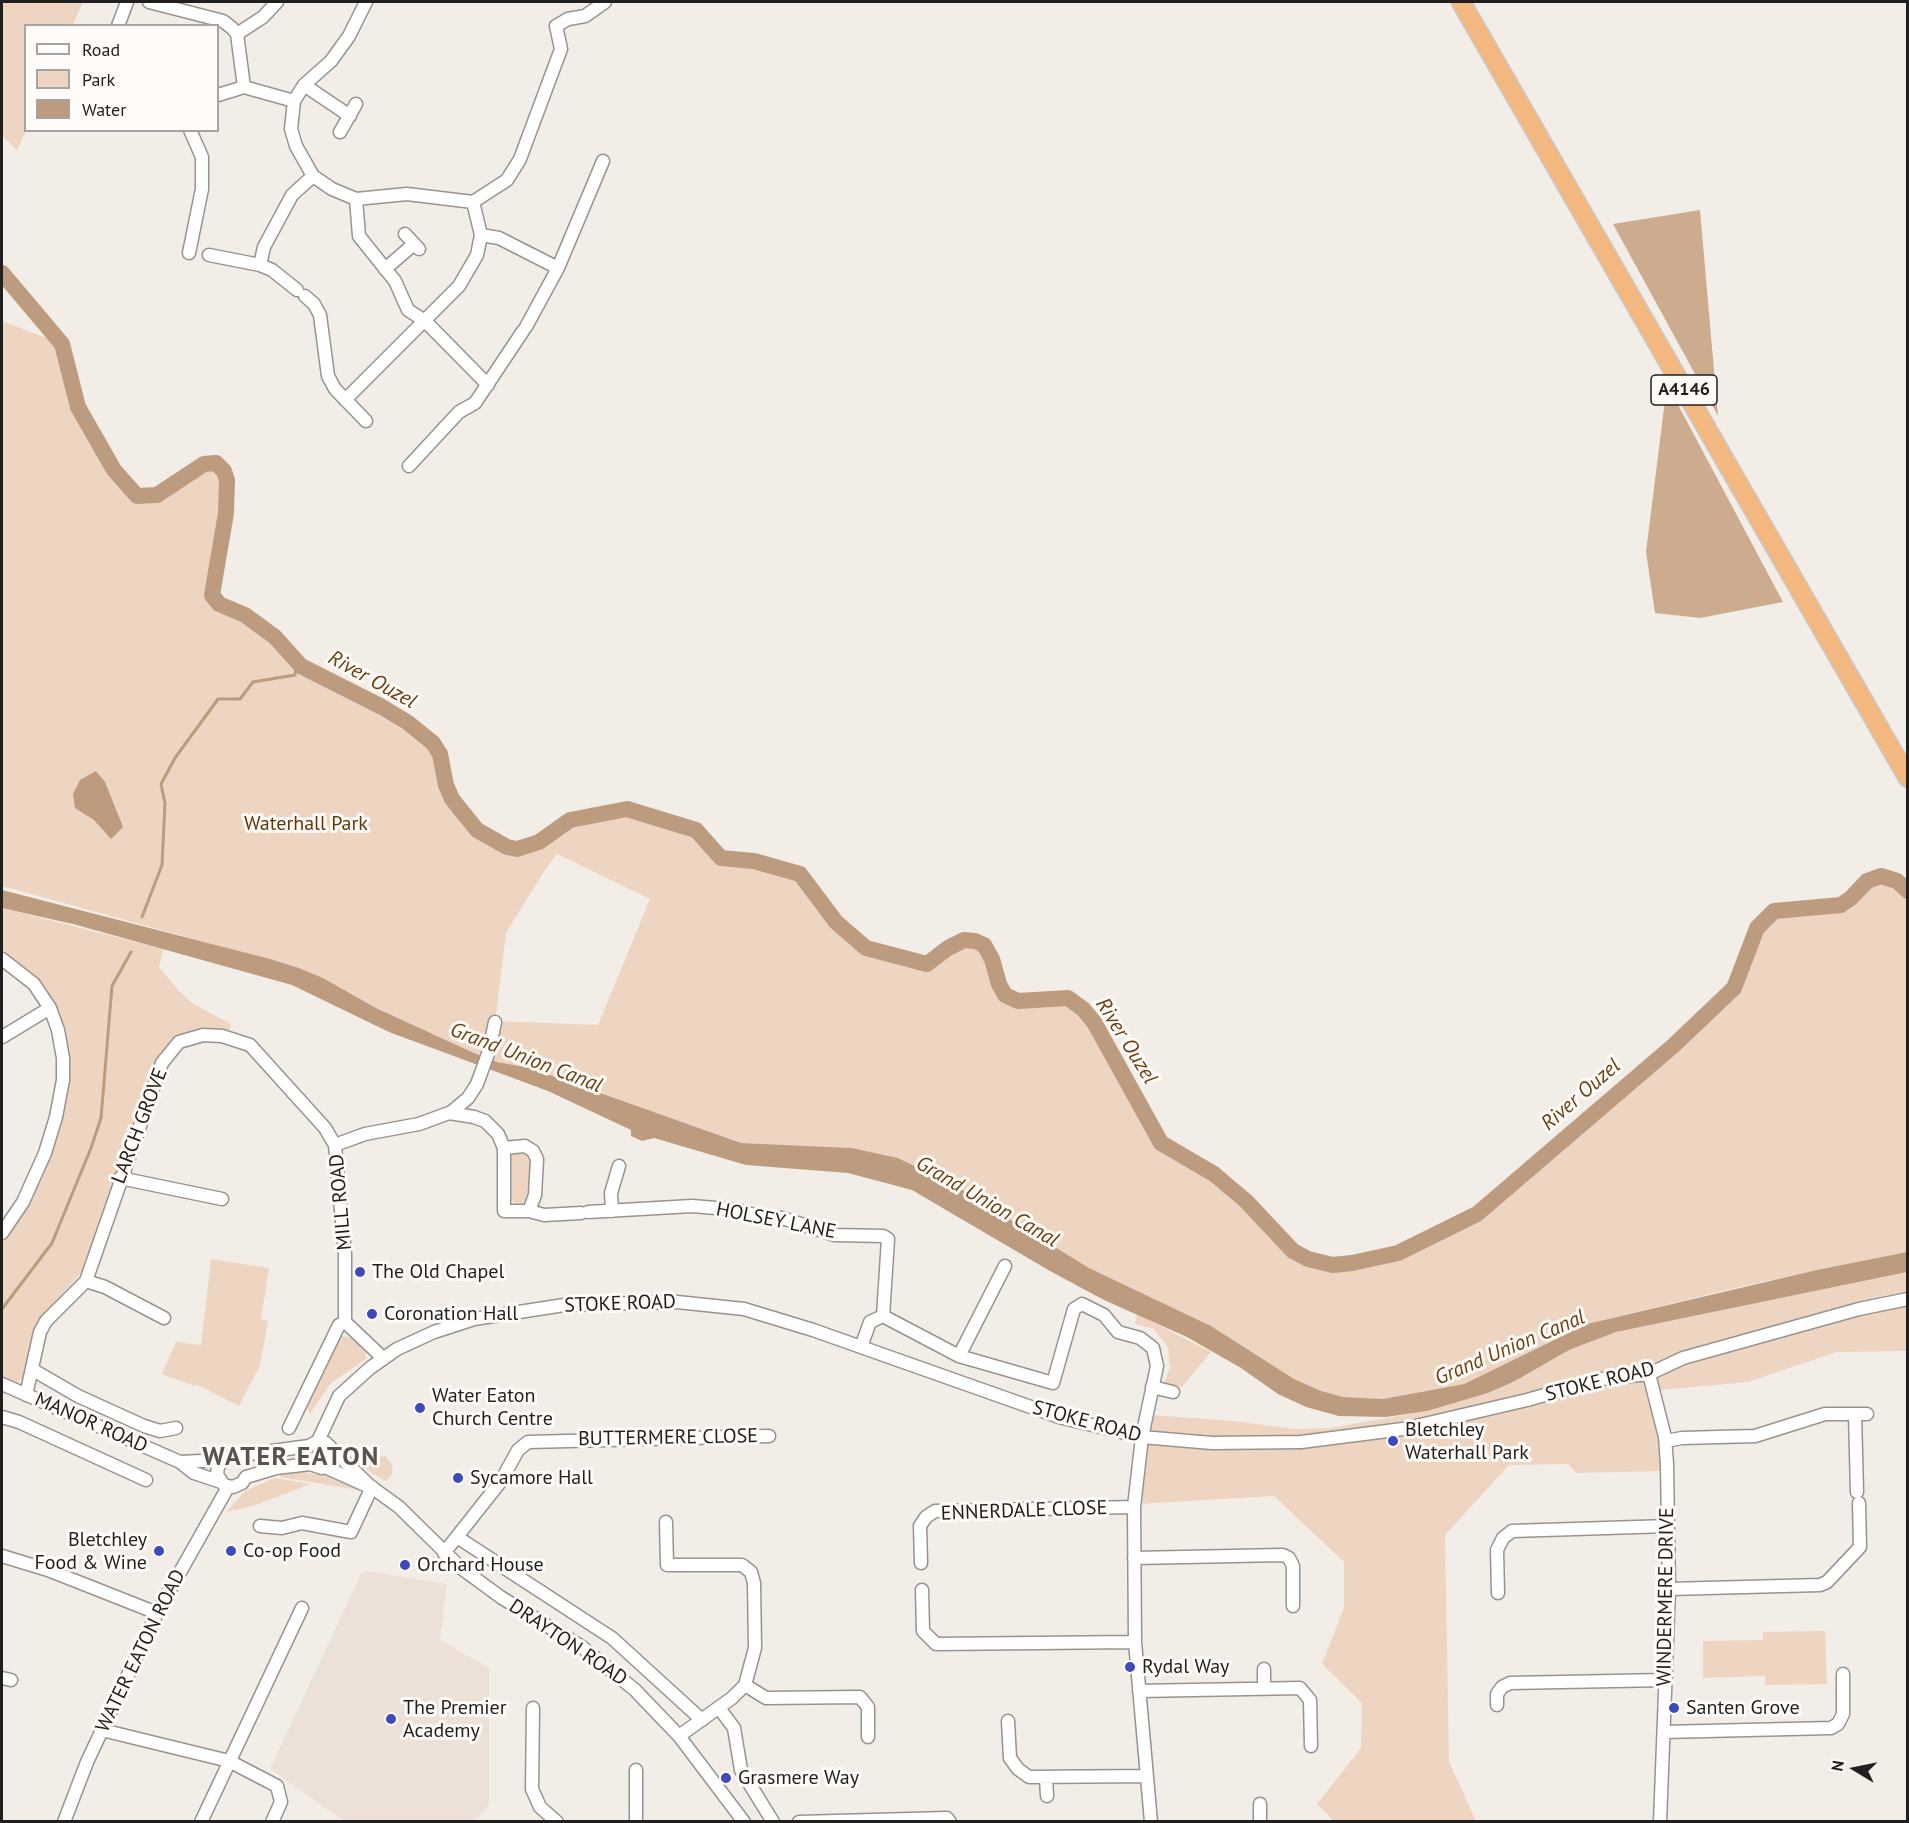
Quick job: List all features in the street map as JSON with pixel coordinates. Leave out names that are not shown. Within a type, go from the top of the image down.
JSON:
[{"type":"highway","name":"A4146","points":[[1461,2],[1908,778]]},
{"type":"street","points":[[119,24],[127,2]]},
{"type":"street","points":[[149,2],[223,21],[237,34],[244,87]]},
{"type":"street","points":[[237,34],[263,16],[277,2]]},
{"type":"street","points":[[366,2],[343,45],[331,61],[304,85],[294,101],[291,129],[296,146],[314,176],[332,189],[356,199],[407,194],[473,202],[507,180],[520,159],[561,49],[556,26],[585,15],[605,2]]},
{"type":"street","points":[[304,85],[350,116]]},
{"type":"street","points":[[219,95],[244,87],[294,101]]},
{"type":"street","points":[[340,132],[356,104]]},
{"type":"street","points":[[189,253],[202,189],[202,157],[191,132]]},
{"type":"street","points":[[409,466],[459,412],[475,403],[524,329],[558,267],[603,161]]},
{"type":"street","points":[[260,265],[264,247],[292,195],[314,176]]},
{"type":"street","points":[[356,199],[359,236],[394,280],[408,310],[425,321],[488,385]]},
{"type":"street","points":[[345,400],[459,286],[477,255],[481,235],[473,202]]},
{"type":"street","points":[[481,235],[499,238],[558,267]]},
{"type":"street","points":[[385,269],[413,242]]},
{"type":"street","points":[[209,255],[260,265],[272,270],[314,304],[320,315],[328,376],[335,389],[366,421]]},
{"type":"street","points":[[2,959],[34,984],[50,1008],[58,1030],[63,1058],[63,1080],[56,1117],[45,1153],[27,1192],[3,1228]]},
{"type":"street","points":[[2,1037],[50,1008]]},
{"type":"street","points":[[450,1113],[468,1098],[482,1071],[495,1022]]},
{"type":"street","name":"LARCH GROVE","points":[[26,1395],[40,1332],[46,1321],[86,1281],[120,1178],[162,1063],[179,1042],[203,1035],[222,1036],[250,1045],[325,1128],[335,1144]]},
{"type":"street","points":[[450,1113],[485,1122],[498,1134],[504,1148],[504,1211],[529,1211],[535,1195],[537,1159],[533,1152],[525,1146],[504,1148]]},
{"type":"street","name":"MILL ROAD","points":[[345,1322],[345,1254],[335,1144],[365,1134],[419,1124],[450,1113]]},
{"type":"street","points":[[612,1211],[611,1193],[619,1166]]},
{"type":"street","points":[[120,1178],[222,1199]]},
{"type":"street","name":"HOLSEY LANE","points":[[529,1211],[544,1215],[692,1206],[740,1210],[760,1217],[782,1218],[835,1235],[883,1236],[888,1239],[883,1316]]},
{"type":"street","points":[[959,1356],[1005,1266]]},
{"type":"street","points":[[86,1281],[105,1287],[164,1318]]},
{"type":"street","name":"STOKE ROAD","points":[[314,1444],[339,1396],[383,1358],[422,1336],[474,1319],[531,1309],[603,1302],[677,1302],[744,1309],[861,1347],[1024,1405],[1142,1437],[1212,1443],[1301,1442],[1403,1429],[1506,1406],[1601,1379],[1649,1374],[1683,1358],[1859,1309],[1908,1299]]},
{"type":"street","points":[[861,1347],[870,1322],[883,1316],[959,1356],[1053,1383],[1074,1309],[1082,1304],[1104,1316],[1118,1332],[1140,1338],[1153,1348],[1157,1366],[1142,1437],[1134,1507],[1134,1642],[1151,1821]]},
{"type":"street","points":[[289,1428],[339,1325],[345,1322],[383,1358]]},
{"type":"street","points":[[33,1370],[78,1396],[144,1426],[160,1431],[176,1428]]},
{"type":"street","name":"WINDERMERE DRIVE","points":[[1649,1374],[1666,1441],[1669,1589],[1660,1821]]},
{"type":"street","name":"MANOR ROAD","points":[[2,1384],[180,1462],[194,1473],[224,1484]]},
{"type":"street","points":[[1152,1387],[1173,1392]]},
{"type":"street","points":[[1666,1441],[1682,1438],[1759,1436],[1825,1414],[1861,1414],[1858,1498],[1860,1547],[1820,1585],[1669,1589]]},
{"type":"street","points":[[2,1417],[19,1422],[146,1480]]},
{"type":"street","name":"BUTTERMERE CLOSE","points":[[444,1553],[501,1481],[518,1450],[528,1442],[769,1436]]},
{"type":"street","points":[[310,1464],[306,1457],[314,1444]]},
{"type":"street","points":[[314,1444],[329,1445],[333,1452],[331,1461],[326,1467],[318,1468],[310,1464],[276,1468],[246,1477],[238,1486],[224,1484],[217,1470],[222,1460],[228,1457],[238,1458],[314,1444]]},
{"type":"street","name":"DRAYTON ROAD","points":[[333,1452],[399,1507],[444,1553],[487,1588],[607,1666],[651,1705],[679,1736],[744,1821]]},
{"type":"street","points":[[238,1458],[246,1466],[246,1477]]},
{"type":"street","name":"MANOR ROAD","points":[[180,1462],[222,1460]]},
{"type":"street","name":"DRAYTON ROAD","points":[[326,1467],[371,1486]]},
{"type":"street","name":"WATER EATON ROAD","points":[[64,1821],[102,1730],[158,1613],[224,1484]]},
{"type":"street","points":[[260,1526],[282,1528],[302,1523],[351,1532],[371,1486]]},
{"type":"street","name":"ENNERDALE CLOSE","points":[[921,1563],[920,1526],[926,1517],[935,1511],[1134,1507]]},
{"type":"street","points":[[666,1522],[667,1565],[738,1564],[751,1572],[754,1583],[755,1648],[745,1685],[719,1708],[679,1736]]},
{"type":"street","points":[[1498,1593],[1497,1550],[1503,1538],[1512,1531],[1668,1526]]},
{"type":"street","name":"DRAYTON ROAD","points":[[457,1537],[612,1638],[702,1720]]},
{"type":"street","points":[[1134,1558],[1283,1555],[1289,1558],[1293,1566],[1293,1606]]},
{"type":"street","points":[[2,1556],[48,1570],[158,1613]]},
{"type":"street","points":[[922,1590],[923,1631],[936,1644],[1134,1642]]},
{"type":"street","points":[[201,1821],[302,1608]]},
{"type":"street","points":[[1264,1669],[1264,1689]]},
{"type":"street","points":[[1664,1732],[1831,1728],[1839,1724],[1843,1714],[1843,1674]]},
{"type":"street","points":[[1497,1705],[1497,1694],[1502,1687],[1510,1683],[1665,1680]]},
{"type":"street","points":[[745,1685],[766,1698],[860,1696],[868,1707],[868,1737]]},
{"type":"street","points":[[1138,1691],[1300,1688],[1310,1700],[1311,1746]]},
{"type":"street","points":[[533,1708],[532,1789],[540,1807],[557,1821]]},
{"type":"street","points":[[719,1708],[734,1728],[741,1770],[773,1821]]},
{"type":"street","points":[[1008,1720],[1009,1752],[1012,1762],[1029,1777],[1147,1776]]},
{"type":"street","points":[[102,1730],[229,1761],[277,1786],[280,1802],[272,1821]]},
{"type":"street","points":[[636,1770],[636,1821]]},
{"type":"street","points":[[1046,1778],[1047,1796]]},
{"type":"street","points":[[1260,1804],[1260,1821]]},
{"type":"street","points":[[799,1821],[947,1818],[950,1821]]},
{"type":"shaded area","points":[[1700,210],[1718,416],[1613,224]]},
{"type":"shaded area","points":[[1667,384],[1783,602],[1700,618],[1655,613],[1646,552]]},
{"type":"shaded area","name":"The Premier Academy","points":[[366,1571],[447,1584],[440,1640],[489,1668],[489,1805],[475,1821],[344,1821],[270,1769],[361,1574]]},
{"type":"green space","points":[[2,2],[83,2],[73,24],[24,24],[26,132],[17,150],[2,136]]},
{"type":"green space","name":"Waterhall Park","points":[[2,321],[62,344],[78,407],[114,470],[137,496],[157,495],[204,464],[216,463],[224,471],[227,480],[226,513],[212,595],[219,604],[245,615],[275,637],[301,666],[382,707],[407,722],[433,743],[440,754],[446,785],[452,799],[477,830],[507,847],[517,849],[539,842],[570,820],[627,809],[696,830],[721,858],[754,861],[800,874],[836,922],[866,948],[927,964],[964,940],[975,941],[984,947],[992,959],[999,984],[1005,995],[1018,1001],[1068,998],[1083,1009],[1094,1022],[1161,1143],[1214,1174],[1246,1201],[1293,1251],[1308,1259],[1333,1265],[1398,1253],[1477,1214],[1673,1046],[1734,988],[1757,928],[1764,918],[1774,911],[1841,905],[1867,881],[1881,876],[1897,881],[1908,891],[1907,1252],[1743,1286],[1587,1324],[1464,1384],[1383,1399],[1343,1397],[1321,1391],[1294,1379],[1211,1326],[1089,1268],[956,1186],[898,1158],[852,1148],[741,1143],[530,1068],[497,1062],[474,1053],[376,1008],[323,978],[299,968],[2,886]],"holes":[[[557,854],[650,899],[598,1025],[495,1021],[506,933]]]},
{"type":"green space","points":[[2,908],[163,949],[159,967],[179,991],[193,1004],[231,1024],[229,1032],[200,1031],[165,1048],[153,1065],[81,1273],[40,1318],[34,1333],[26,1374],[17,1383],[2,1376],[2,1241],[29,1203],[60,1116],[60,1027],[44,986],[2,954]]},
{"type":"green space","points":[[510,1151],[525,1151],[534,1160],[529,1193],[523,1204],[515,1203],[509,1197]]},
{"type":"green space","points":[[211,1259],[269,1268],[261,1319],[268,1321],[260,1365],[239,1406],[196,1384],[195,1386],[162,1374],[176,1342],[201,1345]]},
{"type":"green space","points":[[1907,1272],[1907,1351],[1837,1352],[1748,1382],[1648,1391],[1658,1432],[1662,1471],[1576,1473],[1568,1464],[1509,1465],[1445,1535],[1449,1762],[1476,1821],[1334,1821],[1317,1804],[1361,1748],[1362,1703],[1322,1664],[1344,1608],[1344,1562],[1274,1496],[1138,1504],[1151,1415],[1233,1421],[1295,1429],[1330,1428],[1427,1411],[1488,1393],[1515,1381],[1569,1350],[1616,1332]]},
{"type":"green space","points":[[1137,1314],[1211,1352],[1182,1387],[1164,1383],[1170,1368],[1168,1347],[1154,1329],[1135,1324]]},
{"type":"green space","points":[[344,1336],[355,1339],[365,1349],[366,1359],[331,1383],[310,1414],[306,1404],[338,1338]]},
{"type":"green space","points":[[386,1456],[393,1468],[391,1476],[386,1481],[373,1474],[358,1461]]},
{"type":"green space","points":[[303,1472],[330,1476],[352,1484],[358,1490],[280,1477],[280,1474]]},
{"type":"green space","points":[[275,1478],[311,1484],[253,1506],[226,1512],[245,1491]]},
{"type":"green space","points":[[1825,1631],[1827,1684],[1765,1685],[1765,1676],[1703,1678],[1703,1641],[1763,1640],[1763,1632]]},
{"type":"water","points":[[96,771],[105,782],[123,827],[111,839],[94,820],[75,808],[73,794],[80,780]]},
{"type":"water","points":[[2,890],[299,968],[323,978],[376,1008],[474,1053],[497,1062],[530,1068],[741,1143],[852,1148],[898,1158],[956,1186],[1089,1268],[1211,1326],[1294,1379],[1321,1391],[1343,1397],[1383,1399],[1464,1384],[1587,1324],[1817,1270],[1907,1252],[1907,1272],[1616,1332],[1569,1350],[1515,1381],[1488,1393],[1427,1411],[1386,1417],[1339,1416],[1306,1407],[1278,1394],[1241,1368],[1187,1337],[1104,1300],[912,1190],[848,1173],[746,1165],[654,1138],[642,1141],[631,1136],[631,1130],[548,1091],[389,1032],[292,985],[73,924],[2,908]]},
{"type":"waterway","name":"River Ouzel","points":[[2,273],[62,344],[78,407],[114,470],[137,496],[157,495],[204,464],[216,463],[224,471],[227,480],[226,513],[212,595],[219,604],[245,615],[275,637],[301,666],[382,707],[407,722],[433,743],[440,754],[446,785],[452,799],[477,830],[507,847],[517,849],[539,842],[570,820],[627,809],[696,830],[721,858],[754,861],[800,874],[836,922],[866,948],[927,964],[948,948],[964,940],[984,945],[992,959],[999,984],[1005,995],[1018,1001],[1068,998],[1083,1009],[1094,1022],[1161,1143],[1214,1174],[1246,1201],[1293,1251],[1308,1259],[1333,1265],[1398,1253],[1477,1214],[1673,1046],[1734,988],[1757,928],[1774,911],[1841,905],[1867,881],[1881,876],[1897,881],[1908,891]]},
{"type":"waterway","points":[[142,917],[162,865],[165,803],[161,784],[175,758],[218,699],[240,699],[253,682],[295,675],[297,661]]},
{"type":"waterway","points":[[2,1309],[52,1243],[91,1148],[101,1118],[112,986],[131,952]]},
{"type":"place","name":"The Old Chapel","points":[[360,1272]]},
{"type":"place","name":"Coronation Hall","points":[[372,1314]]},
{"type":"place","name":"Water Eaton Church Centre","points":[[420,1408]]},
{"type":"place","name":"Bletchley Waterhall Park","points":[[1393,1441]]},
{"type":"place","name":"Sycamore Hall","points":[[458,1478]]},
{"type":"place","name":"Bletchley Food & Wine","points":[[159,1551]]},
{"type":"place","name":"Co-op Food","points":[[231,1551]]},
{"type":"place","name":"Orchard House","points":[[405,1565]]},
{"type":"place","name":"Rydal Way","points":[[1130,1667]]},
{"type":"place","name":"Santen Grove","points":[[1674,1708]]},
{"type":"place","name":"The Premier Academy","points":[[391,1719]]},
{"type":"place","name":"Grasmere Way","points":[[726,1778]]},
{"type":"district","name":"WATER EATON","points":[[291,1458]]},
{"type":"water label","name":"Grand Union Canal","points":[[526,1058]]},
{"type":"water label","name":"Grand Union Canal","points":[[987,1202]]},
{"type":"water label","name":"Grand Union Canal","points":[[1510,1348]]}]
